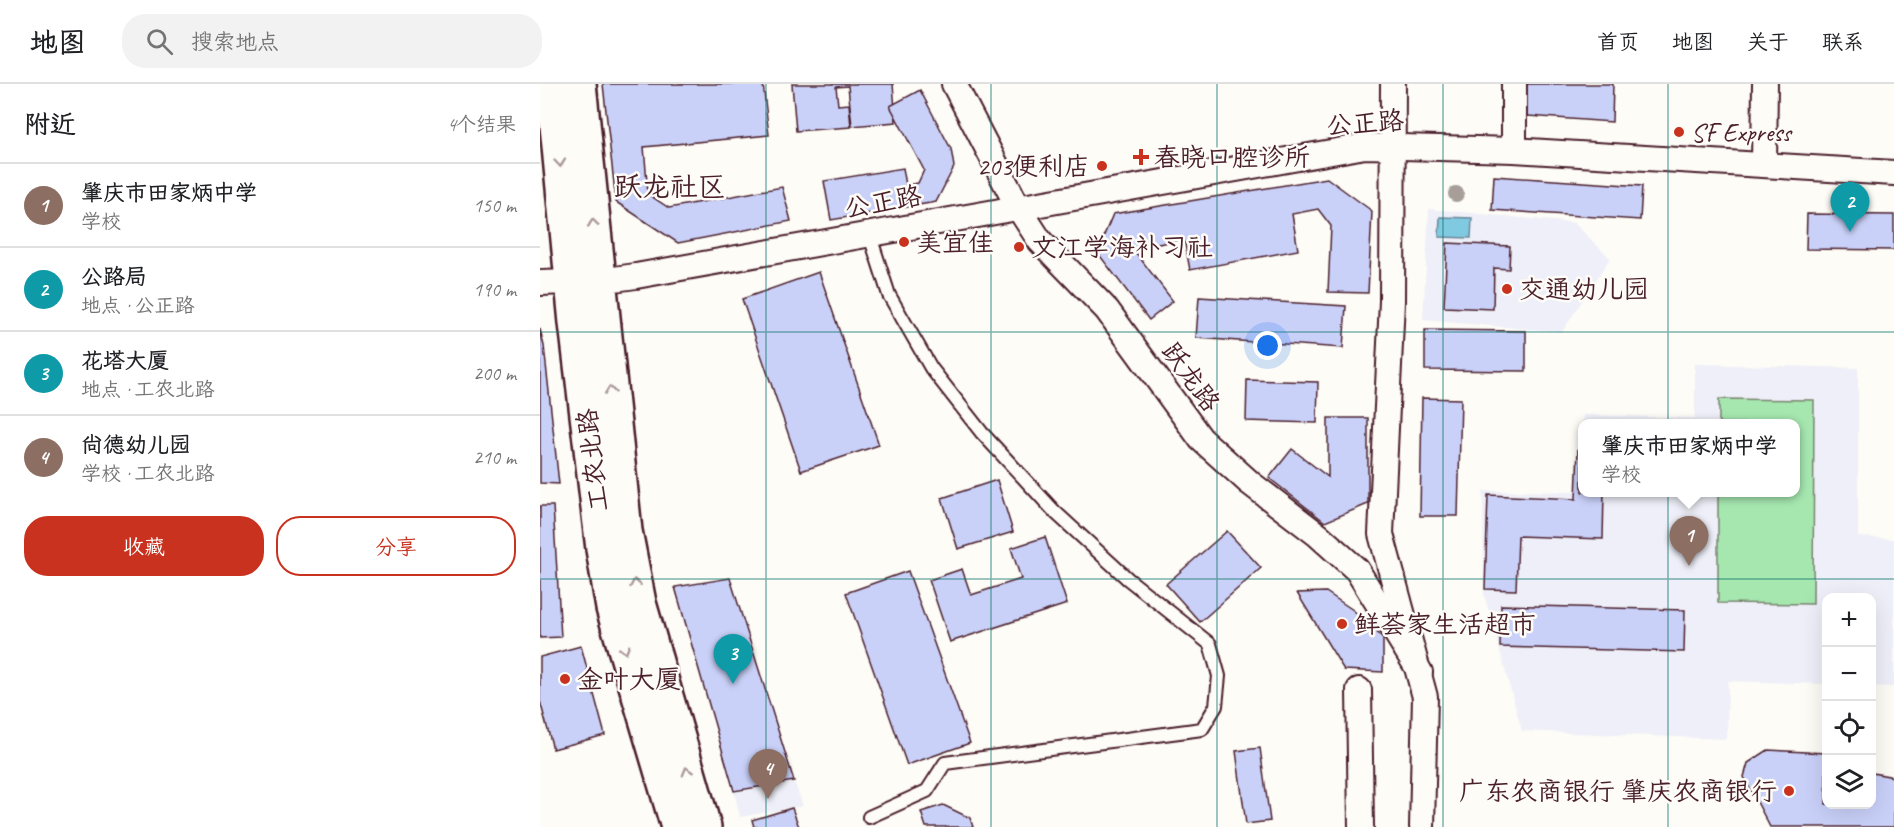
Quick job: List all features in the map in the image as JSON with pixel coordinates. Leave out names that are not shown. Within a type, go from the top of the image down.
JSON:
[{"type":"street","name":"工农北路","points":[[553,84],[639,603],[704,827]]},
{"type":"street","name":"工农北路","points":[[579,84],[586,281],[603,549],[613,608],[678,827]]},
{"type":"street","name":"跃龙路","points":[[954,84],[1018,207],[1040,241],[1107,310],[1201,439],[1250,483],[1318,535],[1357,570],[1420,672]]},
{"type":"street","points":[[1393,84],[1392,301],[1381,534],[1425,697],[1422,827]]},
{"type":"street","points":[[1514,84],[1514,150]]},
{"type":"street","points":[[1764,165],[1765,84]]},
{"type":"street","name":"公正路","points":[[540,283],[586,281],[1365,146],[1514,150],[1894,173]]},
{"type":"street","points":[[1359,690],[1361,827]]},
{"type":"lane","points":[[869,233],[890,296],[931,368],[981,433],[1071,527],[1128,579],[1210,644],[1219,676],[1216,706],[1202,729],[945,762],[927,791],[869,817]]},
{"type":"shaded area","name":"交通幼儿园","points":[[1429,209],[1574,223],[1610,258],[1562,332],[1423,320]]},
{"type":"shaded area","points":[[1695,364],[1858,368],[1858,537],[1894,539],[1894,687],[1876,686],[1876,593],[1822,593],[1822,684],[1728,681],[1727,739],[1522,731],[1484,594],[1483,491],[1578,492],[1578,497],[1800,497],[1800,419],[1583,419],[1583,415],[1695,418]]},
{"type":"shaded area","points":[[794,781],[803,806],[740,817],[734,791]]},
{"type":"green space","points":[[1719,399],[1814,400],[1813,604],[1718,603],[1718,497],[1800,497],[1800,419],[1719,419]]},
{"type":"water","points":[[1440,217],[1472,218],[1471,238],[1439,237]]},
{"type":"building","points":[[603,84],[763,84],[769,135],[644,147],[648,194],[669,208],[782,187],[791,221],[678,243],[616,202]]},
{"type":"building","points":[[792,84],[893,84],[896,122],[852,126],[848,86],[836,87],[838,105],[849,104],[851,127],[796,131]]},
{"type":"building","points":[[1514,84],[1613,84],[1612,122],[1514,115]]},
{"type":"building","points":[[920,90],[951,149],[954,167],[936,202],[831,220],[824,181],[903,168],[906,185],[918,183],[924,170],[890,106]]},
{"type":"building","points":[[1494,176],[1642,186],[1640,220],[1492,210]]},
{"type":"building","points":[[1327,178],[1372,211],[1368,293],[1328,292],[1331,226],[1318,209],[1292,214],[1298,250],[1190,270],[1184,239],[1133,249],[1173,301],[1149,320],[1097,252],[1113,214]]},
{"type":"building","points":[[1807,214],[1894,215],[1894,250],[1806,249]]},
{"type":"building","points":[[1447,243],[1510,246],[1509,269],[1494,268],[1493,309],[1444,307]]},
{"type":"building","points":[[819,272],[879,445],[801,471],[742,299]]},
{"type":"building","points":[[1199,297],[1346,306],[1343,348],[1196,338]]},
{"type":"building","points":[[540,329],[544,346],[559,484],[540,483]]},
{"type":"building","points":[[1425,330],[1526,331],[1526,371],[1425,370]]},
{"type":"building","points":[[1247,380],[1318,382],[1317,423],[1246,421]]},
{"type":"building","points":[[1422,398],[1461,399],[1458,516],[1420,516]]},
{"type":"building","points":[[1328,418],[1368,418],[1368,504],[1325,522],[1269,478],[1292,449],[1328,477]]},
{"type":"building","points":[[1578,449],[1578,497],[1604,497],[1603,539],[1518,536],[1516,590],[1485,589],[1488,495],[1576,499]]},
{"type":"building","points":[[997,480],[1013,532],[958,549],[942,498]]},
{"type":"building","points":[[540,506],[553,506],[561,637],[540,638]]},
{"type":"building","points":[[1227,531],[1261,568],[1200,622],[1166,584]]},
{"type":"building","points":[[1045,537],[1067,604],[950,642],[929,580],[962,569],[971,595],[1021,579],[1011,548]]},
{"type":"building","points":[[908,571],[970,743],[907,765],[846,593]]},
{"type":"building","points":[[730,578],[794,781],[734,791],[675,587]]},
{"type":"building","name":"鲜荟家生活超市","points":[[1326,592],[1353,610],[1383,638],[1383,672],[1344,670],[1297,593]]},
{"type":"building","points":[[1501,605],[1685,610],[1684,652],[1500,647]]},
{"type":"building","name":"金叶大厦","points":[[581,646],[605,735],[553,749],[540,701],[540,657]]},
{"type":"building","points":[[1260,748],[1270,821],[1246,824],[1236,751]]},
{"type":"building","name":"广东农商银行 肇庆农商银行","points":[[1768,750],[1822,753],[1822,809],[1876,809],[1876,774],[1894,777],[1894,827],[1770,827],[1744,777],[1748,763]]},
{"type":"building","points":[[943,805],[970,818],[973,827],[926,827],[921,812]]},
{"type":"building","points":[[792,808],[799,827],[754,827],[752,820]]},
{"type":"place","name":"SF Express","points":[[1679,132]]},
{"type":"place","name":"春晓口腔诊所","points":[[1141,157]]},
{"type":"place","name":"203便利店","points":[[1102,166]]},
{"type":"place","name":"公路局","points":[[1850,232]]},
{"type":"place","name":"美宜佳","points":[[904,242]]},
{"type":"place","name":"文江学海补习社","points":[[1019,247]]},
{"type":"place","name":"交通幼儿园","points":[[1507,289]]},
{"type":"place","name":"肇庆市田家炳中学","points":[[1689,566]]},
{"type":"place","name":"鲜荟家生活超市","points":[[1342,624]]},
{"type":"place","name":"金叶大厦","points":[[565,679]]},
{"type":"place","name":"花塔大厦","points":[[733,684]]},
{"type":"place","name":"广东农商银行 肇庆农商银行","points":[[1789,791]]},
{"type":"place","name":"尚德幼儿园","points":[[768,799]]},
{"type":"district","name":"跃龙社区","points":[[670,186]]}]
